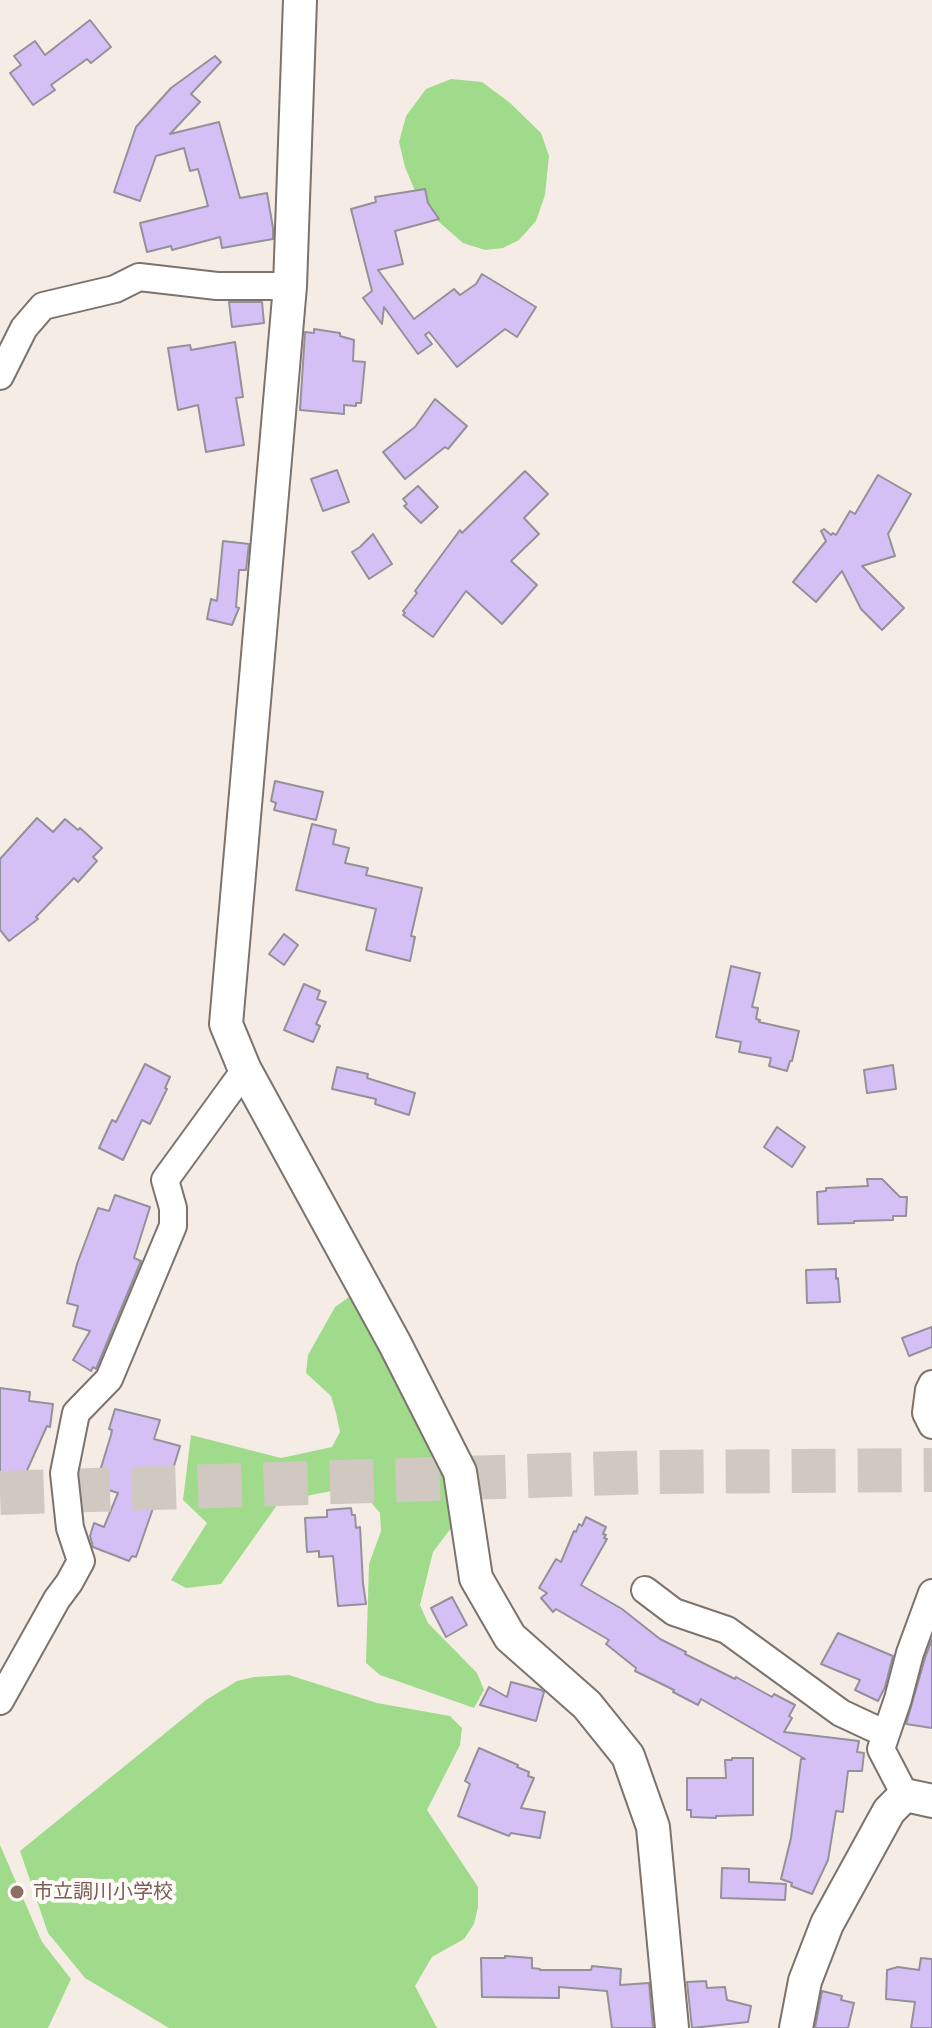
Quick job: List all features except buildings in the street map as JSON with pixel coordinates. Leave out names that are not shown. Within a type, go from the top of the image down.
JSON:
[{"type":"street","points":[[300,0],[290,286],[226,1024],[245,1070],[395,1344],[460,1472],[476,1578],[510,1637],[587,1705],[628,1756],[653,1827],[672,2028]]},
{"type":"street","points":[[0,376],[24,328],[43,306],[115,289],[139,277],[217,286],[290,286]]},
{"type":"street","points":[[0,1701],[81,1561],[70,1528],[64,1473],[76,1413],[109,1379],[173,1226],[173,1208],[165,1180],[245,1070]]},
{"type":"street","points":[[932,1384],[926,1413],[932,1425]]},
{"type":"street","points":[[645,1590],[674,1612],[727,1630],[841,1713],[886,1734]]},
{"type":"street","points":[[796,2028],[805,1981],[827,1924],[889,1811],[919,1798],[881,1749],[932,1593]]},
{"type":"green space","points":[[451,79],[482,82],[509,102],[541,133],[549,156],[545,195],[536,221],[519,240],[503,248],[485,250],[463,243],[431,215],[415,191],[405,167],[399,142],[406,116],[426,89]]},
{"type":"green space","points":[[349,1297],[438,1419],[454,1524],[433,1552],[420,1605],[428,1623],[477,1673],[484,1690],[474,1708],[380,1675],[366,1663],[369,1564],[381,1531],[380,1513],[369,1500],[332,1491],[280,1501],[221,1584],[186,1588],[171,1580],[207,1523],[183,1500],[191,1435],[281,1458],[332,1447],[340,1432],[336,1413],[331,1396],[306,1373],[308,1355],[335,1307]]},
{"type":"green space","points":[[289,1675],[377,1703],[450,1716],[462,1728],[460,1745],[427,1810],[478,1887],[478,1907],[474,1924],[464,1939],[432,1957],[415,1986],[437,2028],[169,2028],[85,1978],[48,1933],[20,1851],[206,1700],[237,1681]]},
{"type":"green space","points":[[0,1845],[42,1942],[71,1979],[48,2028],[0,2028]]},
{"type":"tunnel","points":[[0,1493],[650,1472],[932,1470]]},
{"type":"place","name":"市立調川小学校","points":[[17,1892]]}]
